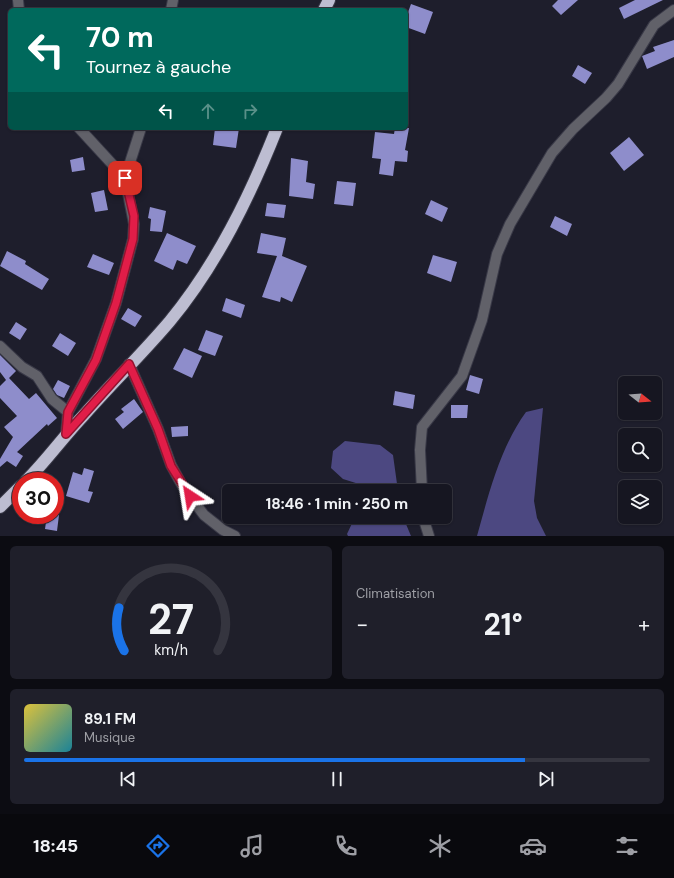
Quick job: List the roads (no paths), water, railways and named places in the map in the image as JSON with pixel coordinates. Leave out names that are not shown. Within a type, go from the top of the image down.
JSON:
[{"type":"highway","points":[[35,472],[66,434],[170,321],[216,256],[257,176],[276,130]]},
{"type":"highway","points":[[0,507],[12,495]]},
{"type":"street","points":[[422,484],[420,450],[422,427],[462,376],[482,320],[497,254],[510,224],[552,153],[573,129],[598,106],[618,84],[654,25],[674,10]]},
{"type":"street","points":[[66,434],[68,412],[96,360],[116,303],[133,239],[134,216],[125,178],[81,130]]},
{"type":"street","points":[[125,178],[140,130]]},
{"type":"street","points":[[0,346],[22,367],[37,376],[52,399],[68,412]]},
{"type":"street","points":[[129,364],[158,429],[171,466],[182,487],[204,515],[223,530],[235,536]]},
{"type":"street","points":[[425,524],[429,536]]}]
